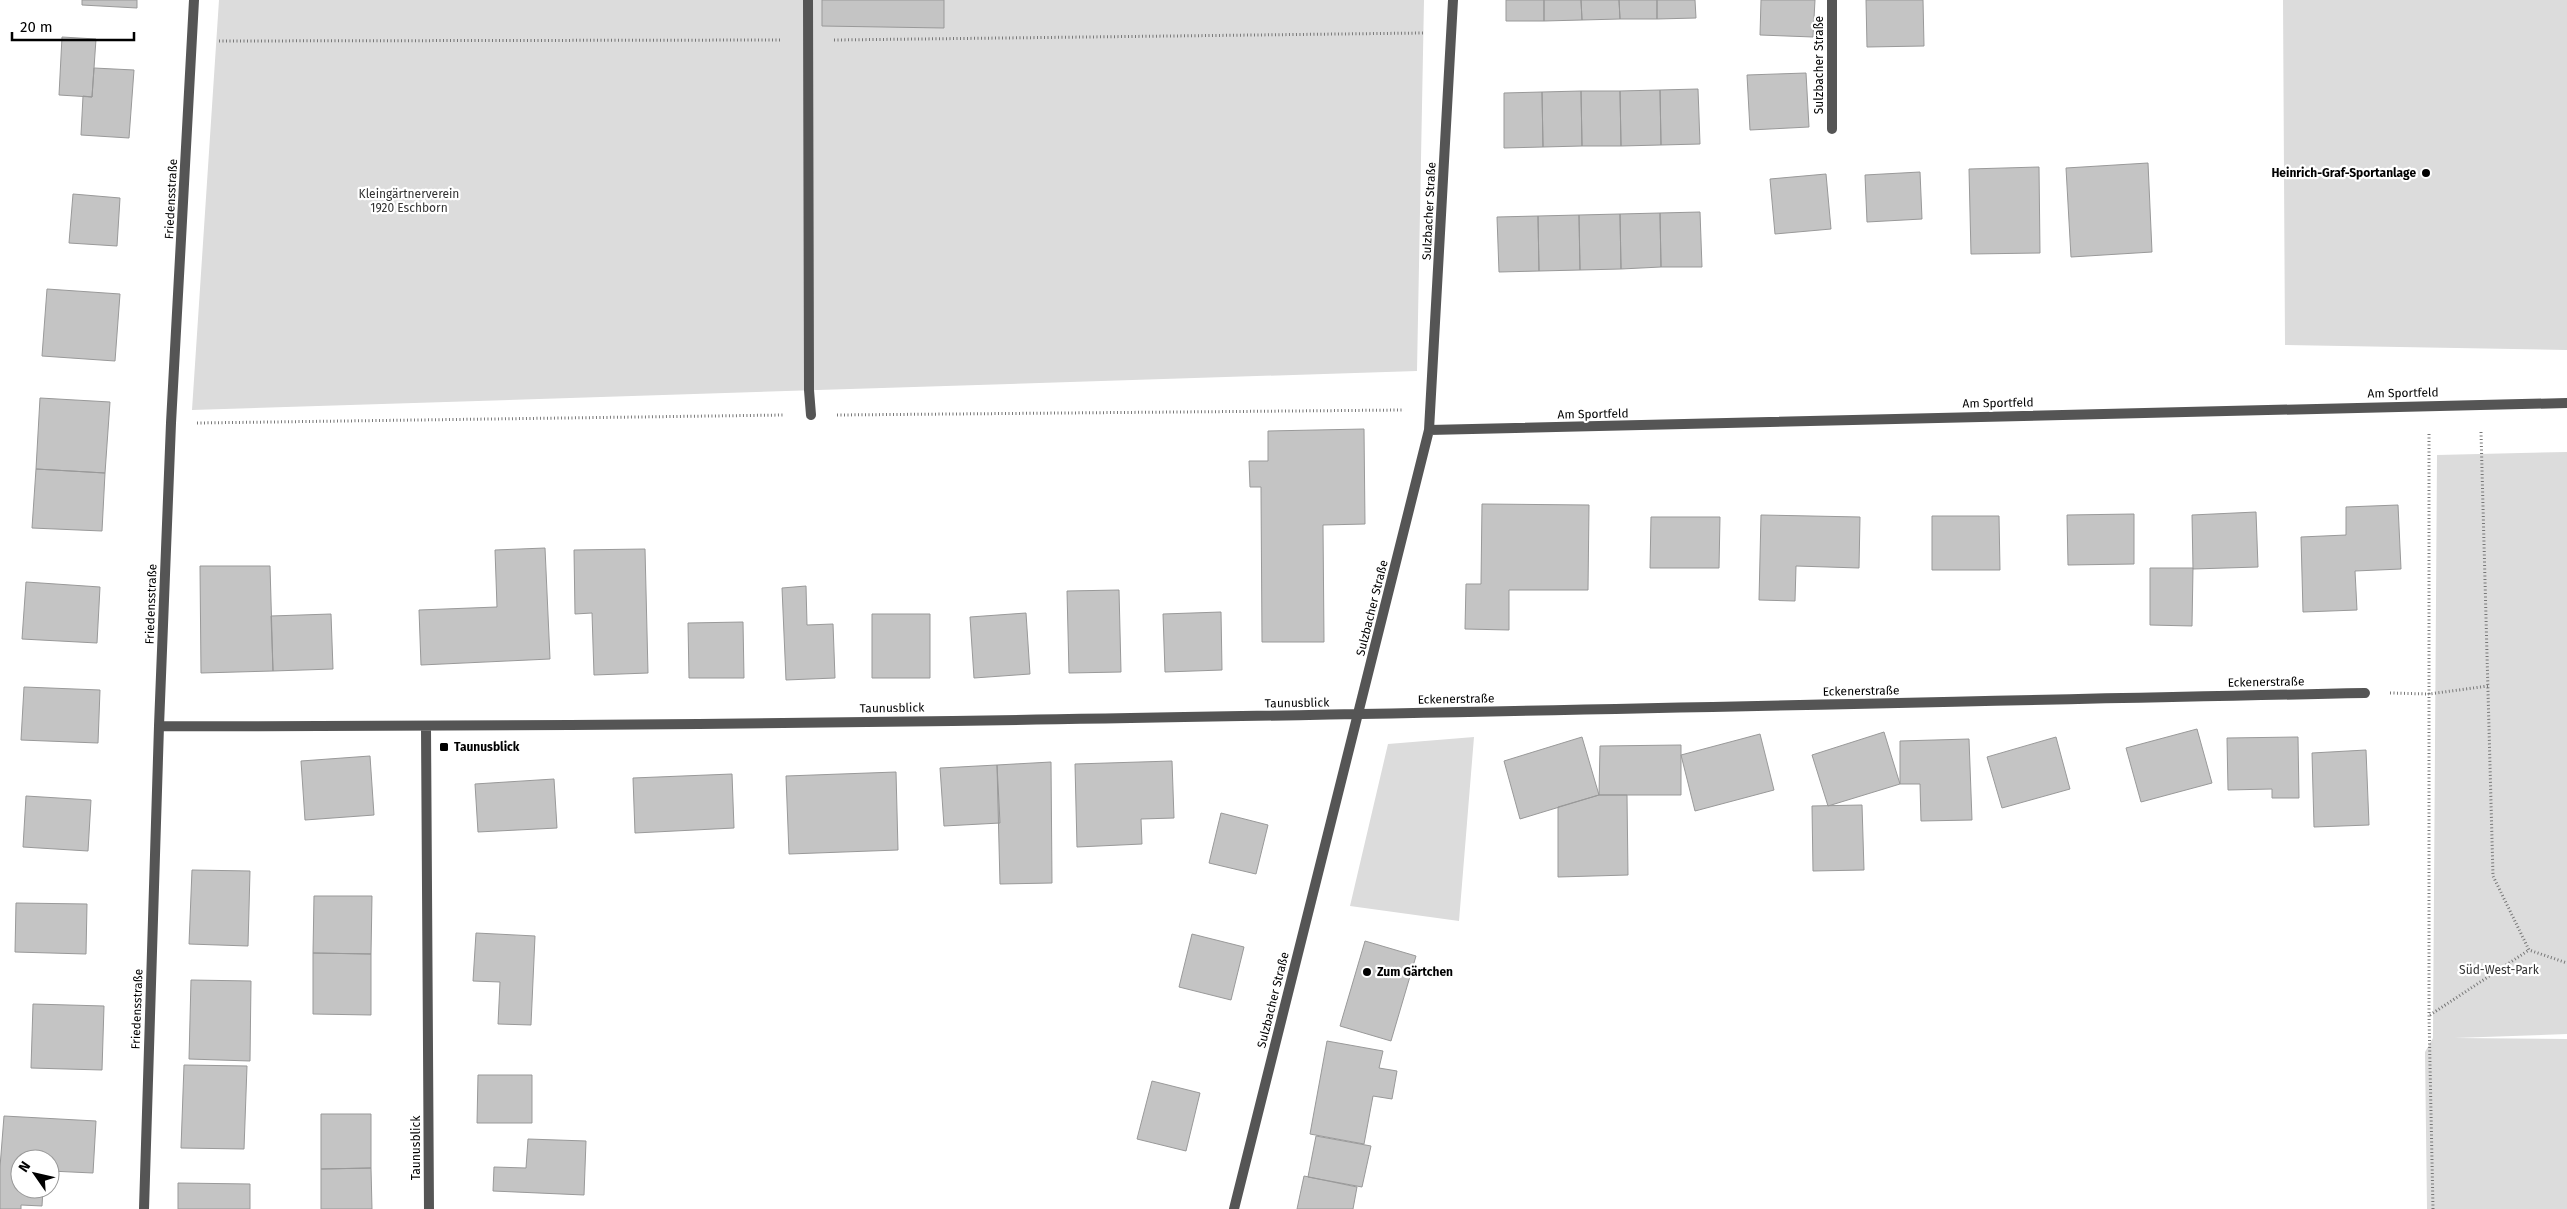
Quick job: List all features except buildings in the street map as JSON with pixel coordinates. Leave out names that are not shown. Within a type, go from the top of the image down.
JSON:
[{"type":"street","name":"Friedensstraße","points":[[144,1209],[159,726],[171,433],[194,0]]},
{"type":"street","points":[[808,0],[810,415]]},
{"type":"street","name":"Sulzbacher Straße","points":[[1234,1209],[1429,430],[1453,0]]},
{"type":"street","name":"Sulzbacher Straße","points":[[1832,0],[1832,129]]},
{"type":"street","name":"Am Sportfeld","points":[[1429,430],[2567,403]]},
{"type":"street","name":"Eckenerstraße","points":[[1358,714],[2365,693]]},
{"type":"street","name":"Taunusblick","points":[[159,726],[426,727],[1358,714]]},
{"type":"street","name":"Taunusblick","points":[[426,727],[429,1209]]},
{"type":"path","points":[[2480,404],[2493,876],[2529,950],[2567,963]]},
{"type":"path","points":[[2429,405],[2429,1016],[2433,1209]]},
{"type":"path","points":[[2365,693],[2429,694],[2488,686]]},
{"type":"path","points":[[2429,1016],[2529,950]]},
{"type":"green space","name":"Kleingärtnerverein 1920 Eschborn","points":[[219,0],[1424,0],[1417,371],[192,410]]},
{"type":"green space","name":"Heinrich-Graf-Sportanlage","points":[[2283,0],[2567,0],[2567,350],[2285,345]]},
{"type":"green space","name":"Süd-West-Park","points":[[2567,452],[2567,1034],[2454,1038],[2567,1039],[2567,1209],[2427,1209],[2425,1052],[2433,1038],[2437,455]]},
{"type":"green space","points":[[1474,737],[1459,921],[1350,906],[1388,744]]},
{"type":"place","name":"Heinrich-Graf-Sportanlage","points":[[2426,173]]},
{"type":"place","name":"Taunusblick","points":[[444,747]]},
{"type":"place","name":"Zum Gärtchen","points":[[1367,972]]}]
